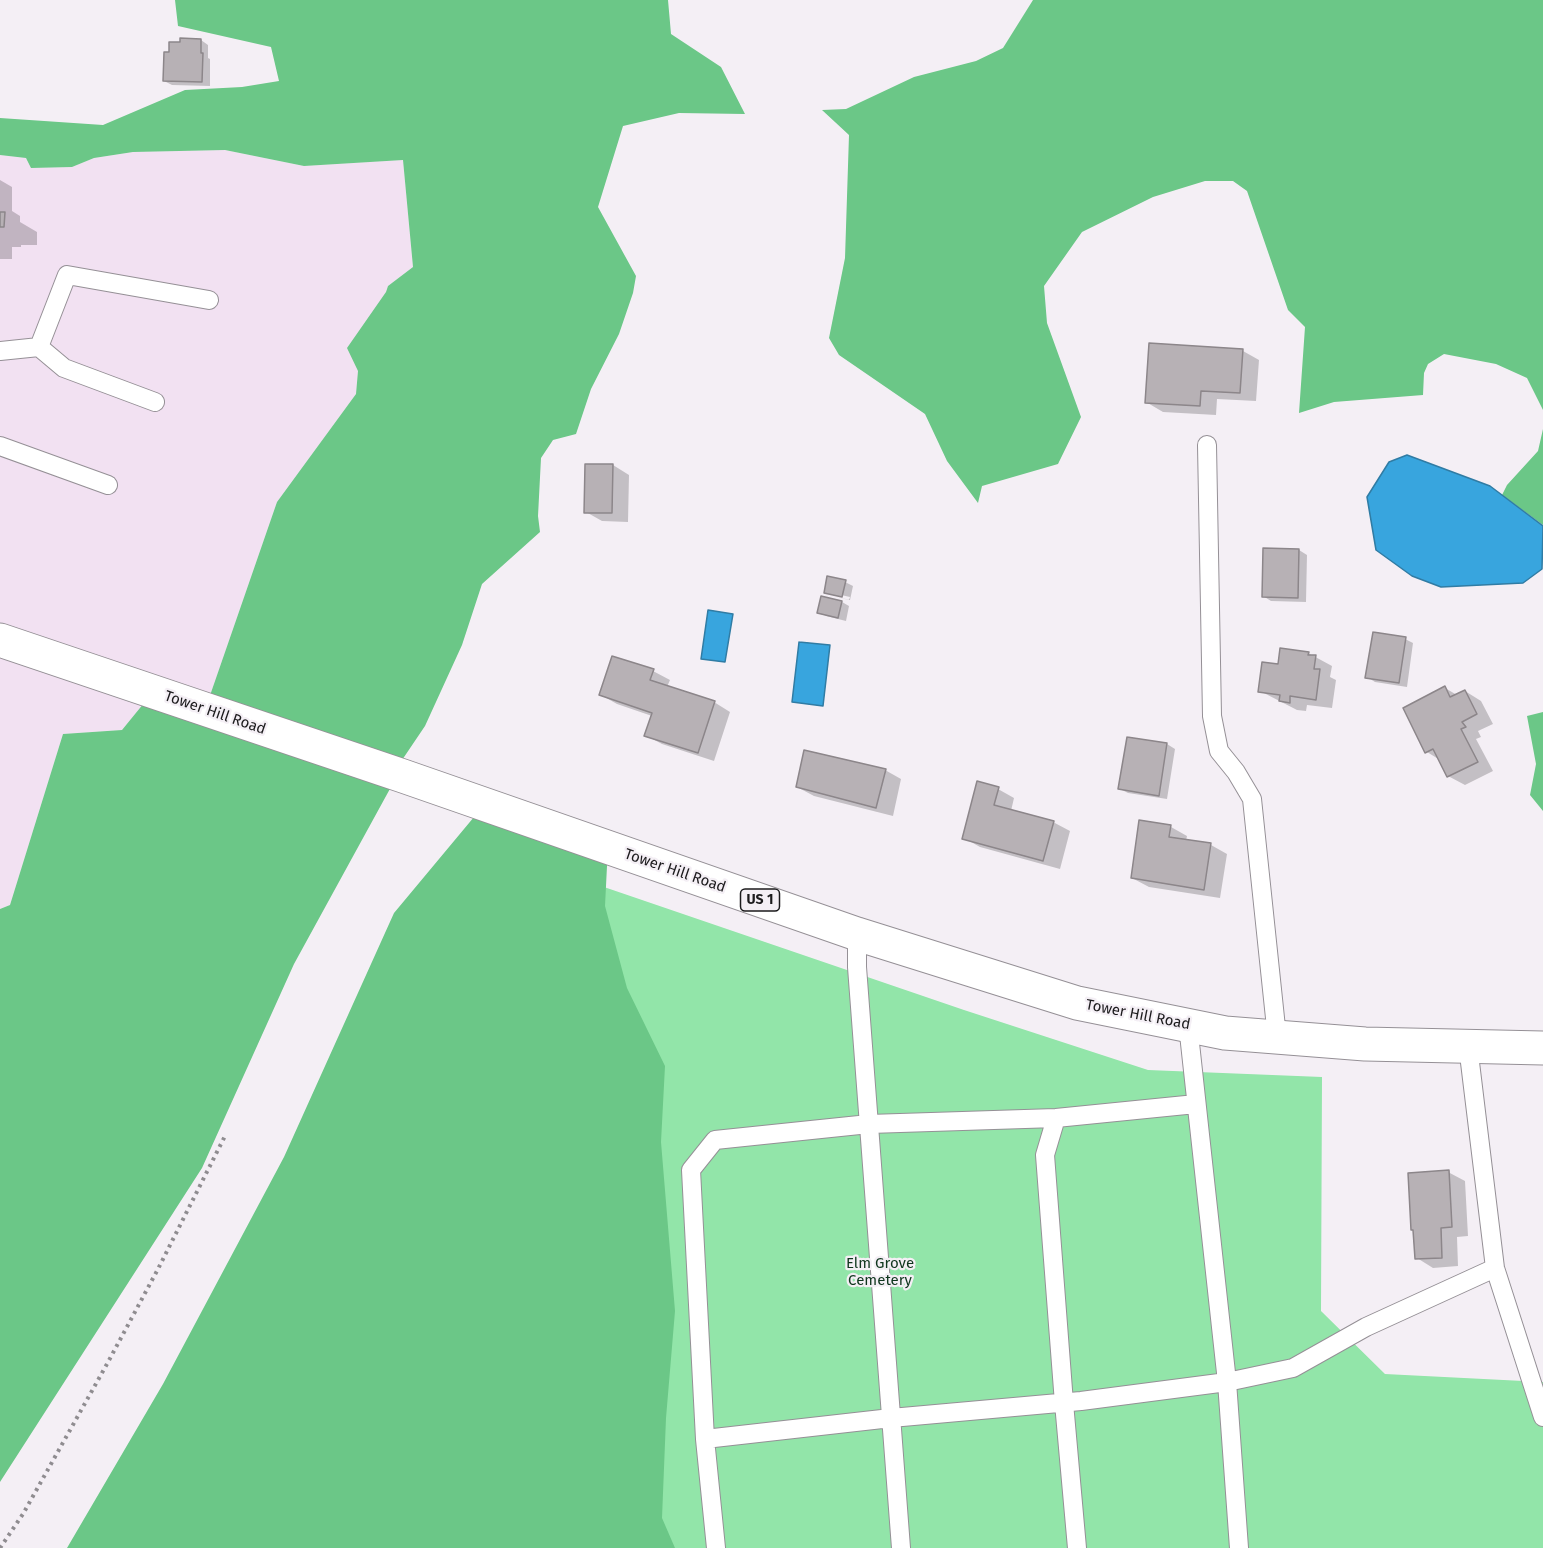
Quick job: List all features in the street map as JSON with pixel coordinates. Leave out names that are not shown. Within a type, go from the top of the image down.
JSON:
[{"type":"main road","name":"Tower Hill Road","points":[[0,640],[414,780],[857,934],[1077,1003],[1225,1033],[1365,1044],[1543,1048]]},
{"type":"lane","points":[[39,347],[68,275],[209,300]]},
{"type":"lane","points":[[0,351],[39,347],[64,368],[155,402]]},
{"type":"lane","points":[[1207,445],[1212,716],[1219,751],[1236,772],[1252,800],[1277,1037]]},
{"type":"lane","points":[[0,446],[108,484]]},
{"type":"lane","points":[[857,934],[857,967],[901,1548]]},
{"type":"lane","points":[[1188,1025],[1227,1382],[1239,1548]]},
{"type":"lane","points":[[1468,1046],[1495,1268],[1543,1417]]},
{"type":"lane","points":[[717,1548],[705,1439],[691,1170],[715,1140],[869,1124],[1056,1118],[1196,1104]]},
{"type":"lane","points":[[1056,1118],[1046,1155],[1077,1548]]},
{"type":"lane","points":[[705,1439],[891,1418],[1064,1403],[1227,1382],[1293,1368],[1366,1327],[1495,1268]]},
{"type":"path","points":[[0,1548],[23,1514],[107,1364],[225,1136]]},
{"type":"shaded area","points":[[225,150],[304,166],[403,160],[413,267],[388,286],[358,371],[356,394],[277,502],[206,707],[153,693],[122,730],[63,734],[10,905],[0,909],[0,155],[26,158],[31,168],[72,167],[94,158],[133,152]]},
{"type":"green space","points":[[175,0],[668,0],[671,34],[721,67],[745,114],[679,113],[623,126],[598,207],[636,276],[633,293],[619,334],[591,389],[576,434],[553,440],[541,458],[538,516],[540,532],[482,584],[462,645],[425,726],[398,766],[397,776],[294,964],[202,1168],[0,1482],[0,909],[10,905],[63,734],[122,730],[153,692],[206,707],[277,502],[356,394],[358,371],[347,348],[388,286],[413,267],[403,160],[304,166],[225,150],[133,152],[94,158],[72,167],[31,168],[26,158],[0,155],[0,118],[103,125],[185,90],[242,87],[279,81],[271,47],[178,26]]},
{"type":"green space","points":[[1033,0],[1543,0],[1543,410],[1527,378],[1496,364],[1444,354],[1428,364],[1424,373],[1423,395],[1334,402],[1299,413],[1305,327],[1288,310],[1247,191],[1233,181],[1205,181],[1153,197],[1082,232],[1044,286],[1047,323],[1081,417],[1058,464],[982,486],[978,503],[947,461],[925,414],[839,355],[829,338],[845,258],[849,135],[822,110],[846,109],[914,77],[976,61],[1003,48]]},
{"type":"green space","points":[[1543,429],[1543,525],[1502,495],[1507,485],[1538,451]]},
{"type":"green space","points":[[1543,712],[1543,811],[1530,795],[1536,764],[1527,716]]},
{"type":"green space","points":[[479,811],[608,846],[605,906],[627,988],[665,1066],[661,1142],[675,1311],[666,1418],[662,1518],[675,1548],[67,1548],[163,1384],[284,1157],[394,913]]},
{"type":"green space","name":"Elm Grove Cemetery","points":[[563,873],[964,1010],[1148,1070],[1322,1077],[1321,1311],[1385,1374],[1543,1382],[1543,1548],[629,1548]]},
{"type":"water","points":[[1407,455],[1490,486],[1543,526],[1542,569],[1523,583],[1441,587],[1412,576],[1376,550],[1367,497],[1389,462]]},
{"type":"water","points":[[708,610],[733,614],[725,662],[701,659]]},
{"type":"water","points":[[799,642],[830,645],[823,706],[792,702]]},
{"type":"building","points":[[180,38],[201,39],[202,82],[163,81],[164,52],[169,52],[169,42],[180,42]]},
{"type":"building","points":[[0,212],[5,212],[4,227],[0,227]]},
{"type":"building","points":[[1149,343],[1243,349],[1240,393],[1201,391],[1200,406],[1145,403]]},
{"type":"building","points":[[585,464],[613,464],[612,513],[584,513]]},
{"type":"building","points":[[1263,548],[1299,549],[1298,598],[1262,597]]},
{"type":"building","points":[[827,576],[846,580],[842,597],[824,593]]},
{"type":"building","points":[[821,596],[842,601],[838,618],[817,613]]},
{"type":"building","points":[[1373,632],[1406,637],[1399,683],[1365,678]]},
{"type":"building","points":[[1280,648],[1316,655],[1314,669],[1320,669],[1316,700],[1290,696],[1290,703],[1279,701],[1280,695],[1258,692],[1262,662],[1278,664]]},
{"type":"building","points":[[612,656],[654,669],[650,680],[715,701],[698,753],[644,736],[652,713],[599,695]]},
{"type":"building","points":[[1445,686],[1450,697],[1465,690],[1477,714],[1462,722],[1466,727],[1461,729],[1478,762],[1447,777],[1433,749],[1425,753],[1403,708]]},
{"type":"building","points":[[1127,737],[1167,743],[1159,796],[1118,789]]},
{"type":"building","points":[[804,750],[886,769],[876,808],[796,787]]},
{"type":"building","points":[[977,781],[999,787],[994,805],[1054,821],[1043,861],[962,839]]},
{"type":"building","points":[[1139,820],[1171,825],[1169,837],[1211,843],[1204,890],[1131,878]]},
{"type":"building","points":[[1449,1170],[1452,1227],[1441,1228],[1442,1258],[1415,1259],[1408,1173]]}]
